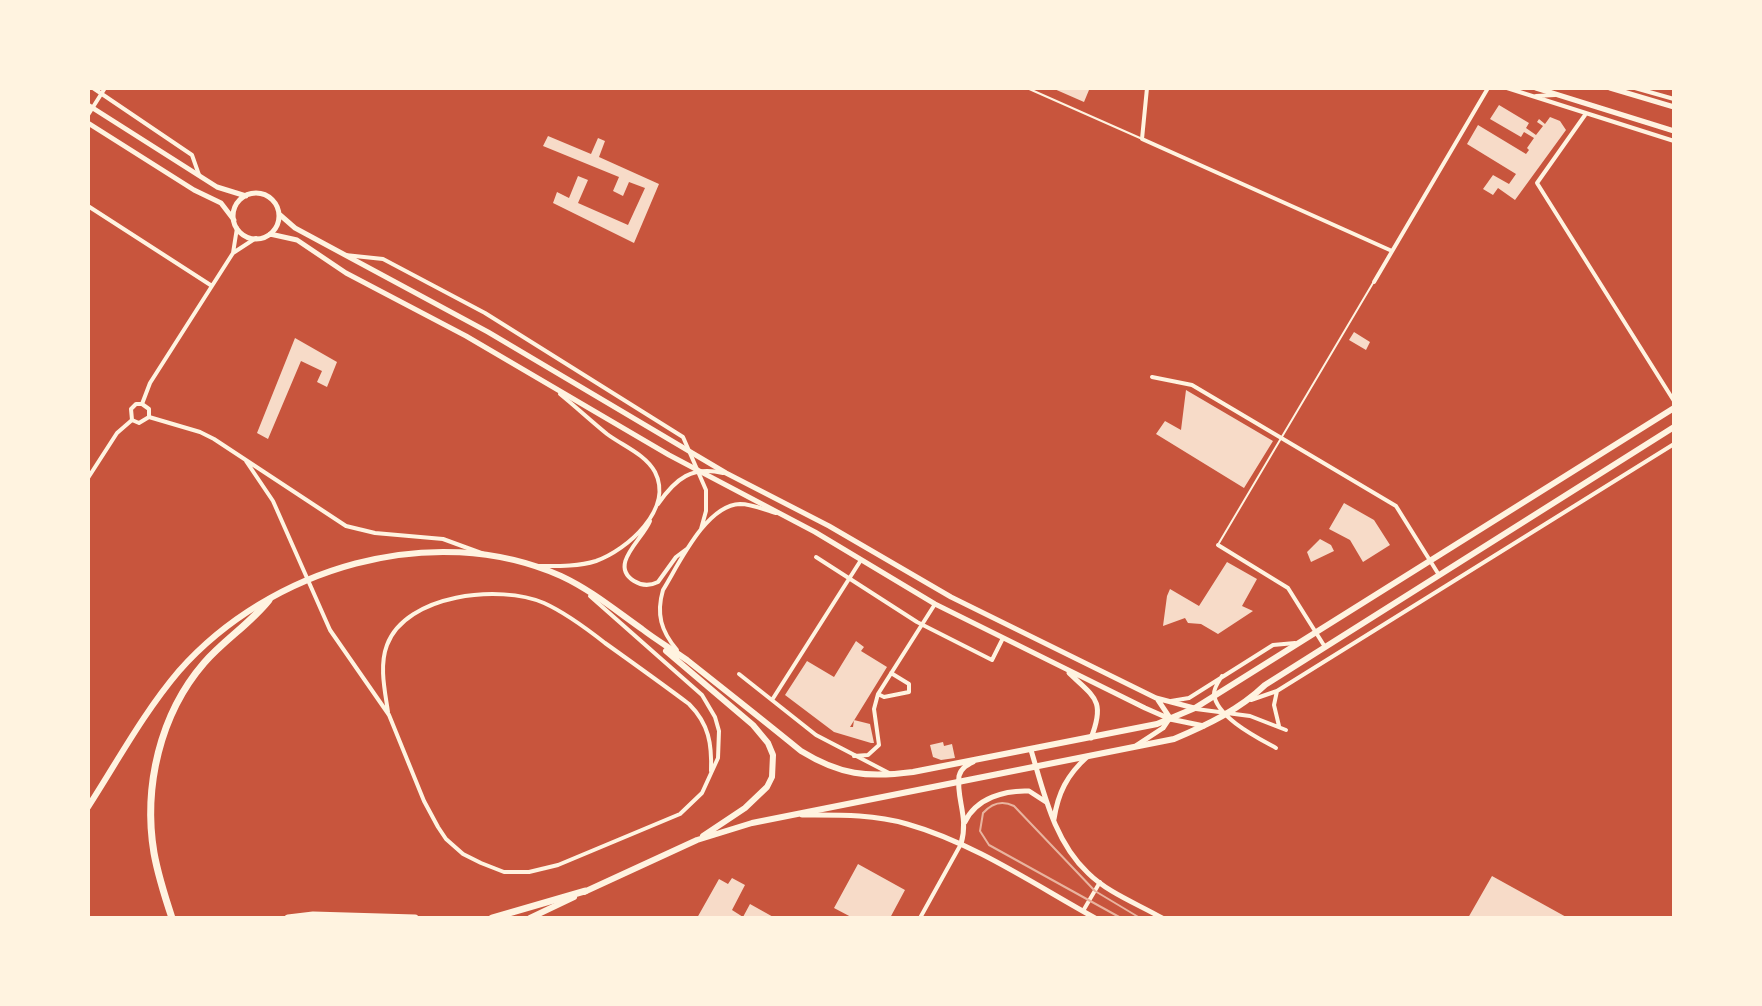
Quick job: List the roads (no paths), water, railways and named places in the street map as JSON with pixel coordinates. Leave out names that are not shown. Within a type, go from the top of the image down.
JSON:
[{"type":"highway","points":[[172,918],[160,880],[151,833],[152,785],[165,730],[175,705],[194,676],[221,645],[256,616],[269,600]]},
{"type":"highway","points":[[492,918],[585,891]]},
{"type":"highway","points":[[288,918],[313,915],[415,918]]},
{"type":"main road","points":[[641,629],[684,658],[801,751],[820,763],[850,774],[894,774],[1091,738],[1170,719],[1195,708],[1674,408]]},
{"type":"main road","points":[[530,918],[697,840],[726,830],[1174,739],[1248,701],[1265,685],[1674,427]]},
{"type":"main road","points":[[88,807],[158,698],[179,672],[202,648],[269,600],[326,573],[407,554],[487,555],[534,566],[580,586],[616,609],[753,725],[768,743],[773,755],[772,777],[756,800],[697,840]]},
{"type":"street","points":[[93,88],[103,91],[192,155],[199,175]]},
{"type":"street","points":[[1147,88],[1142,139],[1392,251]]},
{"type":"street","points":[[1374,282],[1488,88]]},
{"type":"street","points":[[1507,88],[1674,141]]},
{"type":"street","points":[[1536,88],[1674,131]]},
{"type":"street","points":[[1610,88],[1674,107]]},
{"type":"street","points":[[1635,88],[1674,99]]},
{"type":"street","points":[[88,115],[90,107],[103,91]]},
{"type":"street","points":[[1530,96],[1557,95]]},
{"type":"street","points":[[90,107],[224,190],[246,196],[260,193],[270,198],[279,214],[291,225],[488,332],[726,473],[829,526],[951,597],[1156,698],[1195,708],[1250,716],[1286,730]]},
{"type":"street","points":[[1585,115],[1537,183],[1674,401]]},
{"type":"street","points":[[88,123],[186,185],[221,203],[237,228],[233,253],[150,383],[142,404]]},
{"type":"street","points":[[234,220],[234,209],[246,196]]},
{"type":"street","points":[[88,206],[212,286]]},
{"type":"street","points":[[270,234],[277,226],[279,214]]},
{"type":"street","points":[[237,228],[256,238]]},
{"type":"street","points":[[233,253],[256,238],[270,234],[297,240],[346,273],[466,336],[555,390],[698,471],[786,516],[935,604],[1170,719],[1204,726]]},
{"type":"street","points":[[345,255],[383,259],[485,313],[683,437],[707,500],[701,529]]},
{"type":"street","points":[[1152,377],[1192,385],[1396,506],[1439,575]]},
{"type":"street","points":[[555,390],[649,465],[657,479],[657,506]]},
{"type":"street","points":[[132,420],[131,409],[136,404],[149,409],[149,417]]},
{"type":"street","points":[[132,420],[139,423],[149,417],[200,432],[346,526],[375,533],[443,539],[487,555]]},
{"type":"street","points":[[88,478],[117,433],[132,420]]},
{"type":"street","points":[[1248,701],[1277,691],[1674,444]]},
{"type":"street","points":[[246,461],[273,501],[330,630],[389,715],[424,801],[446,839],[463,854],[504,872],[529,872],[558,865],[680,814],[702,793],[718,758],[720,744],[715,717],[702,695],[580,586]]},
{"type":"street","points":[[691,545],[676,557],[658,582],[643,585],[628,577],[624,561],[627,554],[645,533],[657,506],[681,476],[698,471],[726,473]]},
{"type":"street","points":[[684,658],[663,630],[660,600],[663,590],[701,529],[715,512],[734,505],[748,505],[786,516]]},
{"type":"street","points":[[534,566],[581,564],[607,557],[629,541],[650,519]]},
{"type":"street","points":[[1218,545],[1288,588],[1325,647]]},
{"type":"street","points":[[816,557],[922,625],[992,660],[1003,638]]},
{"type":"street","points":[[772,700],[861,560]]},
{"type":"street","points":[[389,715],[383,659],[393,632],[413,613],[428,605],[463,597],[501,596],[536,601],[574,620],[689,704],[698,713],[709,735],[711,774]]},
{"type":"street","points":[[853,756],[868,755],[879,745],[874,709],[878,694],[935,604]]},
{"type":"street","points":[[1357,627],[1364,637]]},
{"type":"street","points":[[1348,632],[1355,643]]},
{"type":"street","points":[[1167,701],[1189,698],[1273,645],[1301,643]]},
{"type":"street","points":[[1066,669],[1090,690],[1096,700],[1097,718],[1091,738]]},
{"type":"street","points":[[878,694],[884,697],[909,692],[909,684],[891,673]]},
{"type":"street","points":[[739,674],[816,735],[894,774]]},
{"type":"street","points":[[1223,674],[1214,697],[1234,724],[1276,748]]},
{"type":"street","points":[[1277,691],[1273,701],[1279,726]]},
{"type":"street","points":[[1156,698],[1170,719]]},
{"type":"street","points":[[1134,747],[1163,728],[1170,719]]},
{"type":"street","points":[[1031,750],[1054,824],[1087,873],[1162,918]]},
{"type":"street","points":[[1054,824],[1060,790],[1075,767],[1087,757]]},
{"type":"street","points":[[920,918],[961,844],[965,822],[961,771],[978,760]]},
{"type":"street","points":[[965,822],[975,808],[998,795],[1029,791],[1047,803]]},
{"type":"street","points":[[789,815],[849,815],[889,820],[961,844],[1095,918]]},
{"type":"street","points":[[1083,911],[1100,882]]},
{"type":"lane","points":[[1027,88],[1142,139]]},
{"type":"lane","points":[[1218,545],[1374,282]]},
{"type":"tram line","points":[[1121,918],[989,845],[980,831],[983,813],[997,804],[1014,806],[1095,891],[1140,918]]}]
